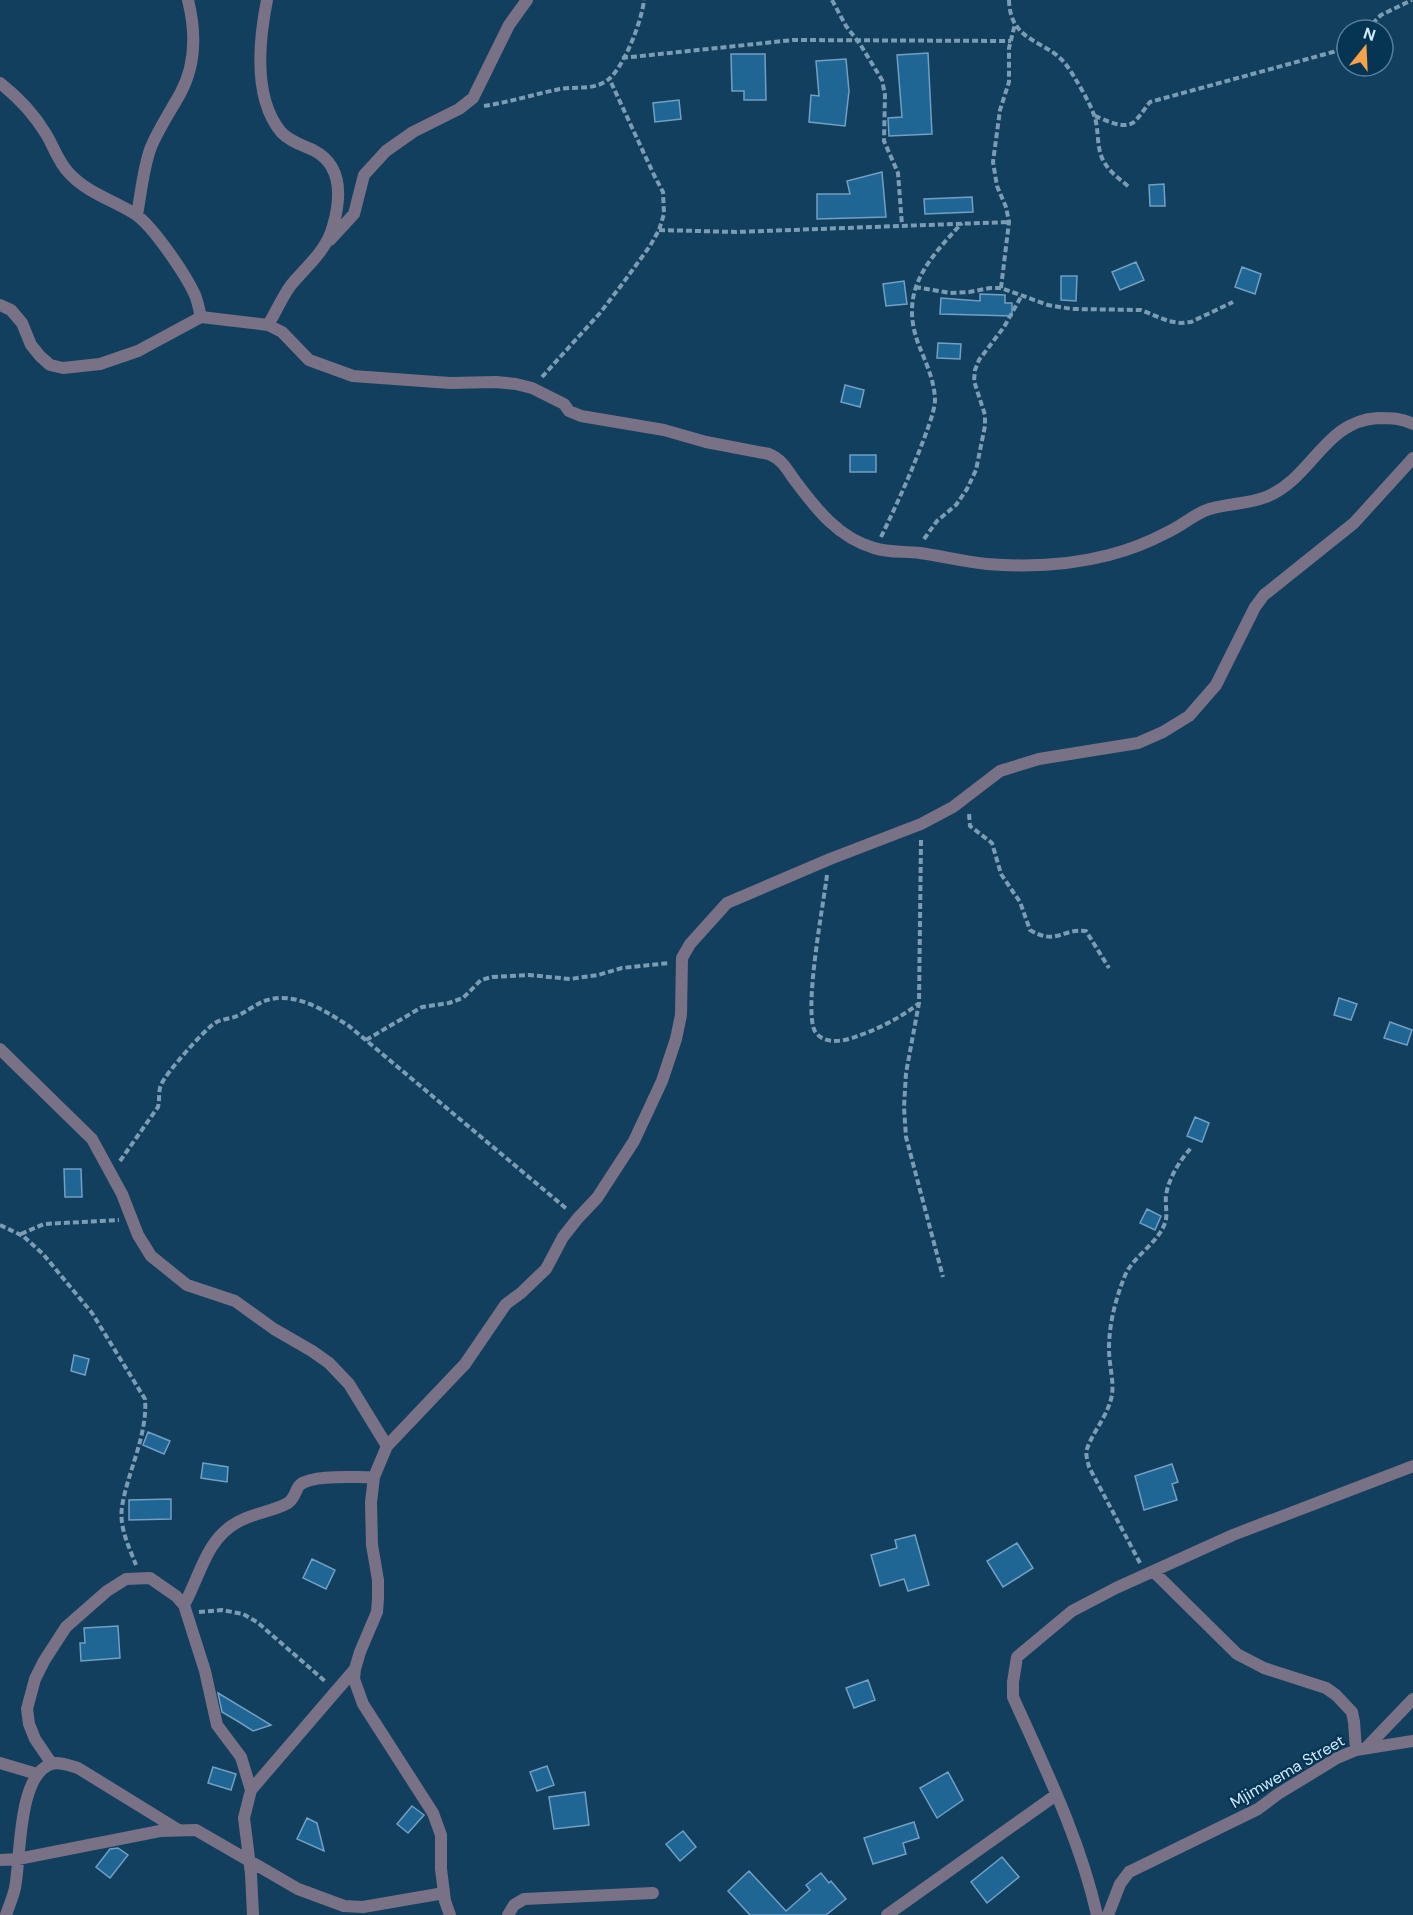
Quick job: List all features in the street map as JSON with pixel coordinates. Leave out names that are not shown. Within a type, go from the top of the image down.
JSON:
[{"type":"street","points":[[137,215],[150,150],[181,92],[192,61],[194,22],[188,0]]},
{"type":"street","points":[[267,0],[259,50],[262,83],[268,105],[282,132],[291,140],[316,152],[329,162],[336,172],[338,187],[335,213],[326,243]]},
{"type":"street","points":[[268,325],[290,288],[326,243],[354,214],[364,175],[372,165],[386,151],[413,132],[459,109],[472,98],[504,33],[526,0]]},
{"type":"street","points":[[0,83],[24,104],[36,119],[68,173],[84,187],[137,215],[178,265],[196,297],[201,317]]},
{"type":"street","points":[[0,305],[11,310],[22,323],[31,345],[40,356],[50,365],[63,368],[100,364],[138,351],[201,317],[268,325],[282,332],[309,360],[353,376],[450,383],[496,382],[532,388],[564,404],[569,411],[581,416],[664,430],[706,442],[777,457],[785,464],[827,521],[848,537],[876,549],[987,564],[1032,565],[1109,555],[1168,532],[1204,511],[1264,498],[1279,490],[1302,473],[1330,439],[1351,424],[1371,419],[1391,418],[1413,424]]},
{"type":"street","points":[[450,1915],[441,1869],[441,1835],[433,1813],[363,1704],[354,1679],[355,1669],[377,1612],[378,1580],[372,1545],[371,1502],[374,1477],[387,1446],[465,1364],[506,1304],[526,1289],[546,1269],[563,1237],[597,1198],[634,1141],[662,1081],[676,1039],[681,1015],[682,958],[690,944],[727,903],[830,859],[921,824],[953,807],[1000,771],[1039,759],[1138,742],[1163,732],[1189,716],[1216,685],[1255,607],[1264,595],[1354,523],[1413,458]]},
{"type":"street","points":[[0,1048],[92,1139],[122,1194],[138,1235],[151,1256],[187,1286],[235,1301],[274,1329],[312,1351],[349,1384],[387,1446]]},
{"type":"street","points":[[1097,1915],[1090,1886],[1056,1795],[1013,1697],[1017,1657],[1072,1611],[1149,1573],[1233,1535],[1413,1466]]},
{"type":"street","points":[[185,1609],[211,1546],[224,1531],[235,1523],[288,1503],[295,1498],[297,1488],[302,1483],[314,1479],[374,1477]]},
{"type":"street","points":[[1149,1573],[1237,1654],[1264,1668],[1326,1688],[1336,1695],[1352,1712],[1361,1749],[1413,1699]]},
{"type":"street","points":[[52,1764],[35,1739],[29,1724],[27,1708],[35,1679],[44,1661],[66,1627],[107,1591],[126,1579],[150,1578],[164,1587],[185,1609],[205,1671],[218,1725],[223,1736],[241,1757],[251,1790]]},
{"type":"street","points":[[253,1915],[244,1818],[251,1790],[355,1669]]},
{"type":"street","name":"Mjimwema Street","points":[[1107,1915],[1120,1884],[1129,1872],[1258,1809],[1320,1768],[1361,1749],[1413,1741]]},
{"type":"street","points":[[0,1763],[37,1774]]},
{"type":"street","points":[[6,1915],[15,1888],[21,1824],[32,1784],[37,1774],[52,1764],[66,1764],[78,1768],[177,1829]]},
{"type":"street","points":[[887,1915],[1056,1795]]},
{"type":"street","points":[[0,1860],[18,1860],[177,1829],[196,1830],[298,1889],[344,1906],[363,1907],[444,1893]]},
{"type":"street","points":[[512,1913],[524,1899],[653,1893]]},
{"type":"path","points":[[459,109],[486,106],[564,89],[587,88],[609,78],[622,58],[642,17],[644,0]]},
{"type":"path","points":[[832,0],[846,26],[882,80],[885,95],[884,141],[898,173],[902,225]]},
{"type":"path","points":[[1009,0],[1009,9],[1015,24],[1033,42],[1053,52],[1066,66],[1095,116],[1100,154],[1106,166],[1129,187]]},
{"type":"path","points":[[1378,18],[1412,0]]},
{"type":"path","points":[[1001,288],[1009,222],[1006,207],[997,186],[993,162],[1000,110],[1009,82],[1009,48],[1015,24]]},
{"type":"path","points":[[622,58],[793,40],[1011,41]]},
{"type":"path","points":[[1095,116],[1129,125],[1134,123],[1150,102],[1335,51]]},
{"type":"path","points":[[532,388],[600,313],[650,246],[659,230],[664,214],[663,192],[609,78]]},
{"type":"path","points":[[659,230],[736,232],[1009,222]]},
{"type":"path","points":[[876,549],[909,479],[935,402],[930,374],[913,328],[915,287],[933,254],[962,223]]},
{"type":"path","points":[[915,287],[950,293],[1001,288],[1048,305],[1072,309],[1141,310],[1168,321],[1181,322],[1191,322],[1233,302]]},
{"type":"path","points":[[917,553],[930,528],[956,505],[976,470],[985,415],[974,381],[975,370],[996,340],[1022,295]]},
{"type":"path","points":[[968,795],[970,826],[992,843],[1001,874],[1020,902],[1030,930],[1038,935],[1051,938],[1080,930],[1086,931],[1109,968]]},
{"type":"path","points":[[921,824],[919,1003],[906,1073],[904,1107],[906,1137],[943,1277]]},
{"type":"path","points":[[830,859],[813,972],[811,1020],[816,1033],[830,1041],[848,1040],[880,1028],[919,1003]]},
{"type":"path","points":[[366,1040],[422,1007],[463,998],[481,980],[492,977],[530,975],[570,979],[622,968],[670,963],[682,958]]},
{"type":"path","points":[[111,1174],[158,1107],[159,1090],[167,1073],[215,1023],[236,1016],[265,999],[285,998],[303,1002],[329,1013],[366,1040],[578,1218]]},
{"type":"path","points":[[1149,1573],[1089,1467],[1086,1451],[1101,1424],[1112,1395],[1109,1352],[1111,1323],[1125,1275],[1133,1262],[1159,1234],[1165,1222],[1166,1194],[1171,1180],[1183,1157],[1191,1148]]},
{"type":"path","points":[[20,1235],[44,1224],[132,1220]]},
{"type":"path","points":[[0,1225],[20,1235],[43,1254],[92,1313],[145,1399],[146,1410],[139,1446],[122,1508],[122,1524],[140,1577]]},
{"type":"path","points":[[185,1609],[222,1610],[243,1614],[257,1622],[336,1691]]},
{"type":"building","points":[[928,53],[932,134],[889,136],[888,118],[902,117],[897,55]]},
{"type":"building","points":[[731,54],[765,54],[766,100],[744,100],[744,91],[732,91]]},
{"type":"building","points":[[846,59],[849,91],[845,126],[809,122],[811,95],[819,96],[816,61]]},
{"type":"building","points":[[679,100],[681,119],[655,122],[653,103]]},
{"type":"building","points":[[882,172],[886,217],[817,219],[817,194],[850,194],[847,181]]},
{"type":"building","points":[[1164,184],[1165,206],[1150,206],[1149,185]]},
{"type":"building","points":[[972,197],[973,212],[925,214],[924,199]]},
{"type":"building","points":[[1136,262],[1144,280],[1120,290],[1112,272]]},
{"type":"building","points":[[1242,267],[1261,274],[1255,294],[1235,287]]},
{"type":"building","points":[[1061,276],[1077,276],[1076,301],[1061,300]]},
{"type":"building","points":[[904,281],[907,304],[886,306],[883,284]]},
{"type":"building","points":[[980,294],[1005,295],[1005,303],[1012,303],[1012,316],[940,314],[941,298],[980,301]]},
{"type":"building","points":[[938,343],[961,344],[960,359],[937,358]]},
{"type":"building","points":[[845,385],[864,390],[860,407],[841,402]]},
{"type":"building","points":[[850,455],[876,455],[876,472],[850,472]]},
{"type":"building","points":[[1339,998],[1357,1004],[1351,1020],[1334,1015]]},
{"type":"building","points":[[1390,1022],[1412,1030],[1407,1045],[1384,1038]]},
{"type":"building","points":[[1195,1117],[1209,1123],[1202,1142],[1187,1136]]},
{"type":"building","points":[[64,1169],[81,1169],[82,1197],[65,1197]]},
{"type":"building","points":[[1147,1209],[1161,1216],[1155,1230],[1140,1223]]},
{"type":"building","points":[[74,1355],[89,1359],[85,1375],[71,1371]]},
{"type":"building","points":[[148,1432],[170,1441],[164,1454],[143,1445]]},
{"type":"building","points":[[203,1463],[228,1467],[227,1482],[201,1478]]},
{"type":"building","points":[[1172,1464],[1178,1482],[1172,1484],[1177,1500],[1144,1510],[1135,1476]]},
{"type":"building","points":[[171,1499],[171,1519],[129,1520],[129,1500]]},
{"type":"building","points":[[915,1535],[929,1585],[908,1591],[904,1579],[880,1586],[871,1555],[897,1548],[895,1540]]},
{"type":"building","points":[[1017,1543],[1033,1568],[1003,1587],[987,1561]]},
{"type":"building","points":[[312,1559],[335,1570],[326,1589],[303,1578]]},
{"type":"building","points":[[118,1626],[120,1658],[81,1661],[80,1643],[85,1643],[84,1628]]},
{"type":"building","points":[[868,1680],[875,1700],[854,1708],[846,1688]]},
{"type":"building","points":[[218,1693],[271,1725],[253,1731],[222,1712]]},
{"type":"building","points":[[547,1766],[554,1785],[537,1791],[530,1772]]},
{"type":"building","points":[[213,1767],[236,1774],[231,1790],[208,1783]]},
{"type":"building","points":[[948,1772],[963,1800],[937,1818],[920,1788]]},
{"type":"building","points":[[585,1792],[589,1825],[554,1829],[549,1797]]},
{"type":"building","points":[[412,1806],[424,1815],[408,1833],[397,1824]]},
{"type":"building","points":[[307,1818],[317,1823],[324,1851],[297,1839]]},
{"type":"building","points":[[914,1822],[919,1838],[903,1843],[906,1854],[873,1864],[864,1838]]},
{"type":"building","points":[[683,1831],[696,1847],[680,1861],[666,1844]]},
{"type":"building","points":[[118,1848],[128,1855],[110,1878],[96,1867],[110,1849]]},
{"type":"building","points":[[1002,1857],[1019,1877],[987,1903],[971,1882]]},
{"type":"building","points":[[749,1871],[786,1911],[810,1890],[806,1885],[821,1873],[846,1899],[826,1915],[750,1915],[728,1891]]}]
